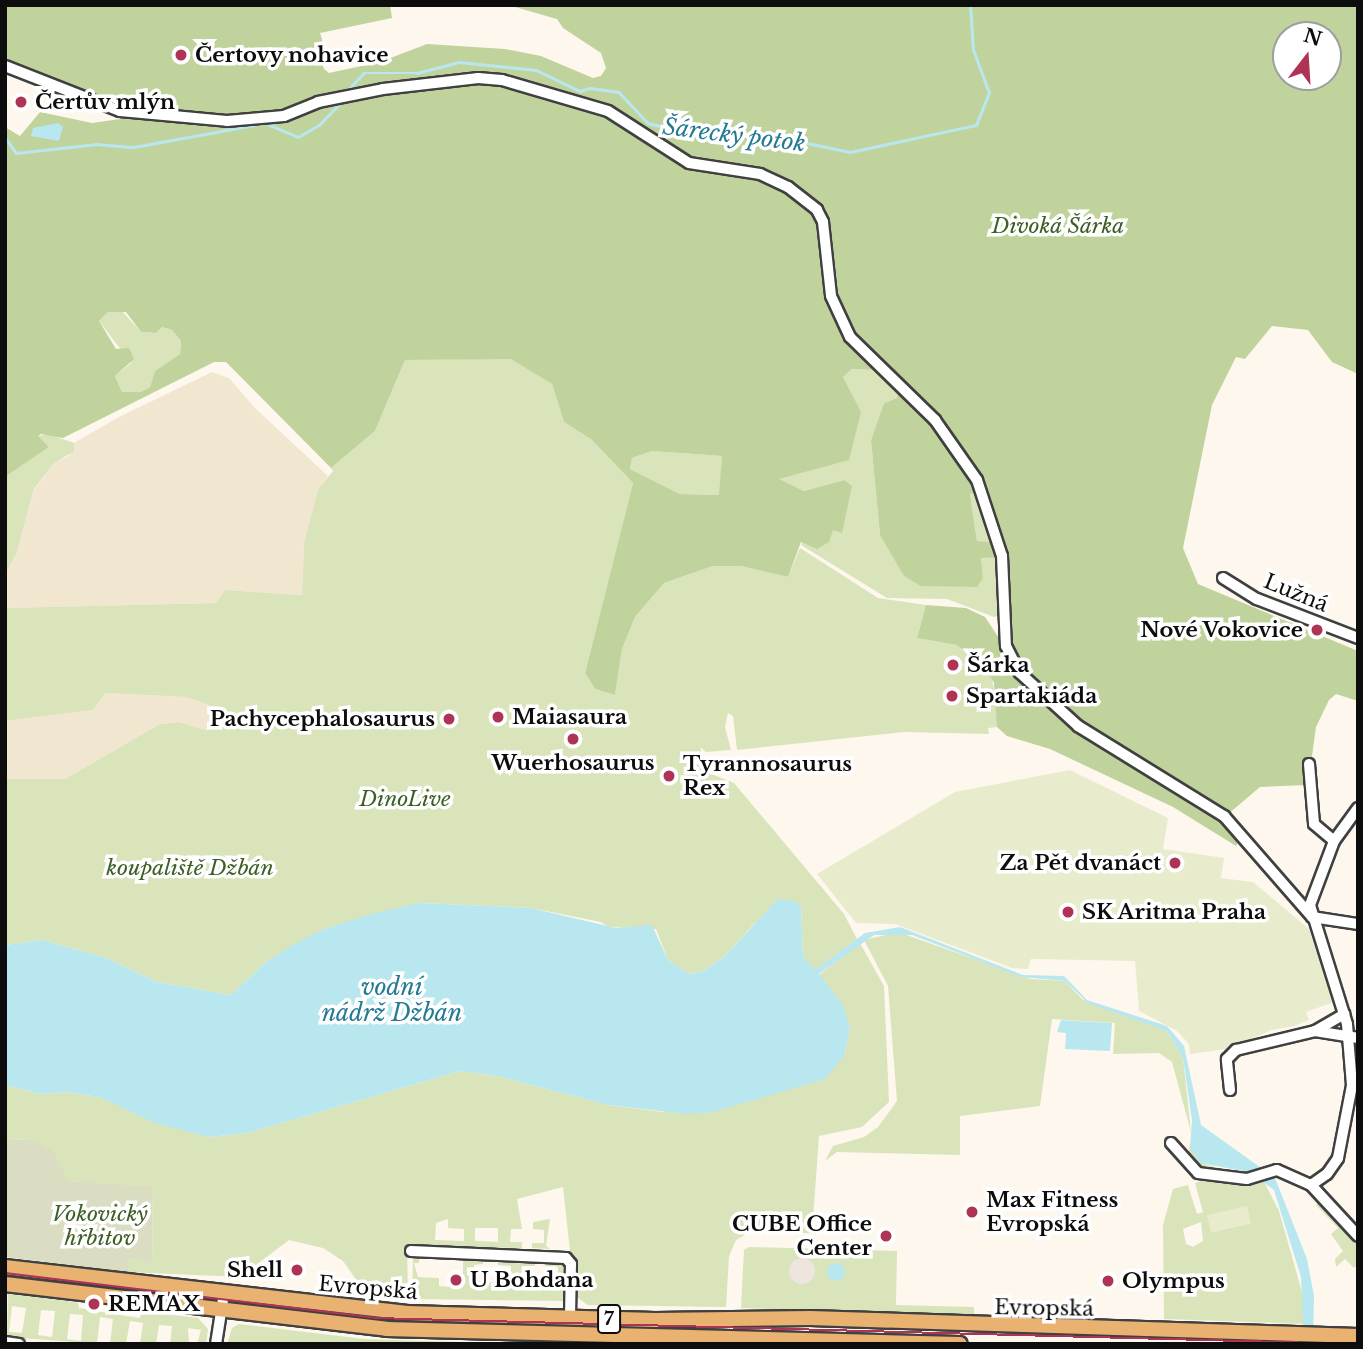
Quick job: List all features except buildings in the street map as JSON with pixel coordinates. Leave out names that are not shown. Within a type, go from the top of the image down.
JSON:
[{"type":"main road","name":"Evropská","points":[[6,1267],[407,1313],[570,1318],[730,1318],[1358,1336]]},
{"type":"main road","name":"Evropská","points":[[5,1283],[221,1312],[386,1329],[729,1342],[960,1344]]},
{"type":"street","points":[[5,66],[120,111],[227,121],[284,116],[345,96],[466,79],[502,80],[608,111],[689,163],[760,174],[803,197],[823,222],[831,296],[850,337],[935,420],[977,480],[1002,556],[1006,646],[1020,673],[1078,726],[1224,816],[1312,917],[1358,924]]},
{"type":"street","name":"Lužná","points":[[1223,578],[1256,599],[1358,638]]},
{"type":"street","points":[[1309,764],[1314,824],[1334,841]]},
{"type":"street","points":[[1311,1185],[1333,1166],[1342,1146],[1351,1094],[1353,1036],[1312,917],[1312,898],[1334,841],[1358,808]]},
{"type":"street","points":[[1230,1090],[1226,1064],[1230,1055],[1315,1031],[1344,1014]]},
{"type":"street","points":[[1315,1031],[1353,1036]]},
{"type":"street","points":[[1171,1143],[1198,1173],[1251,1178],[1274,1171],[1311,1185],[1358,1236]]},
{"type":"street","points":[[411,1251],[566,1258],[570,1264],[570,1318]]},
{"type":"street","points":[[5,1283],[6,1267]]},
{"type":"street","points":[[216,1344],[224,1293]]},
{"type":"street","points":[[729,1342],[730,1318]]},
{"type":"street","points":[[5,1342],[19,1344]]},
{"type":"shaded area","points":[[212,372],[229,378],[256,409],[328,476],[318,489],[304,543],[302,595],[225,590],[216,603],[5,608],[6,573],[17,552],[34,490],[53,464],[68,456],[74,443],[119,417]]},
{"type":"shaded area","points":[[106,693],[186,697],[217,708],[223,718],[214,729],[206,730],[179,722],[160,724],[65,779],[5,779],[5,721],[93,710]]},
{"type":"shaded area","points":[[802,1258],[811,1262],[815,1271],[811,1280],[802,1284],[793,1280],[789,1271],[793,1262]]},
{"type":"green space","name":"Divoká Šárka","points":[[5,5],[390,5],[392,18],[320,33],[326,53],[320,57],[324,69],[329,73],[380,62],[427,44],[505,49],[541,56],[593,78],[601,76],[606,68],[601,53],[563,28],[557,19],[508,5],[1358,5],[1358,374],[1332,362],[1308,330],[1272,326],[1245,359],[1236,357],[1212,405],[1183,548],[1198,584],[1358,651],[1358,701],[1336,694],[1329,700],[1316,727],[1308,785],[1260,787],[1227,815],[1095,734],[1031,682],[1010,646],[1000,557],[981,558],[983,578],[977,587],[921,586],[904,576],[880,535],[871,440],[884,403],[897,398],[899,379],[880,362],[871,370],[852,369],[843,377],[861,412],[849,460],[779,479],[804,491],[844,480],[852,486],[842,533],[833,530],[829,542],[817,549],[801,542],[788,577],[741,566],[713,566],[664,583],[635,617],[622,649],[615,695],[595,689],[585,673],[633,483],[592,440],[564,422],[552,384],[511,359],[405,360],[375,431],[331,468],[226,362],[214,362],[63,438],[41,434],[38,436],[49,447],[5,477],[5,127],[20,136],[40,112],[92,123],[120,119],[122,108],[5,71]],"holes":[[[108,312],[126,312],[141,332],[156,333],[162,327],[172,330],[181,341],[180,354],[155,371],[150,387],[141,392],[122,392],[115,376],[134,359],[129,348],[116,349],[99,321]],[[652,451],[722,456],[719,495],[680,494],[630,469],[632,458]],[[978,491],[994,542],[977,541],[970,494]]]},
{"type":"green space","points":[[121,310],[141,332],[156,333],[162,327],[172,330],[181,341],[180,354],[155,371],[150,387],[141,392],[122,392],[115,376],[131,363],[99,321],[108,312]]},
{"type":"green space","points":[[511,358],[552,384],[564,422],[592,440],[633,483],[585,673],[595,689],[615,695],[622,649],[635,617],[664,583],[713,566],[741,566],[788,577],[800,548],[878,598],[926,605],[917,638],[956,645],[979,659],[990,673],[998,704],[997,727],[988,728],[989,734],[904,732],[737,750],[733,716],[728,713],[725,727],[731,750],[706,752],[700,747],[709,773],[734,783],[844,914],[857,939],[815,971],[803,956],[801,907],[755,923],[724,957],[703,971],[688,974],[668,960],[656,929],[608,927],[601,922],[531,908],[420,903],[324,929],[267,961],[231,995],[157,982],[106,958],[43,940],[5,945],[5,779],[65,779],[160,724],[179,722],[206,730],[214,729],[222,718],[217,708],[186,697],[106,693],[93,710],[5,721],[5,608],[216,603],[225,590],[302,595],[304,543],[318,489],[333,471],[331,468],[375,431],[405,360]]},
{"type":"green space","points":[[880,362],[899,379],[897,398],[884,403],[871,440],[880,535],[983,578],[981,558],[1000,556],[1002,614],[994,617],[947,599],[887,598],[801,545],[844,480],[804,491],[778,479],[795,473],[850,393],[843,377],[852,369],[871,370]]},
{"type":"green space","points":[[48,434],[74,443],[74,451],[53,464],[34,489],[17,552],[6,573],[5,597],[5,477],[49,447],[37,436]]},
{"type":"green space","points":[[652,451],[722,456],[720,495],[680,494],[630,469],[632,458]]},
{"type":"green space","points":[[978,491],[995,542],[977,541],[970,493]]},
{"type":"green space","points":[[926,605],[966,608],[985,617],[1032,688],[1220,819],[1239,840],[1236,846],[1173,807],[1050,749],[1007,736],[997,727],[994,683],[979,659],[956,645],[917,638]]},
{"type":"green space","name":"SK Aritma Praha","points":[[1070,770],[1168,818],[1163,849],[1224,858],[1221,878],[1253,882],[1309,929],[1334,1002],[1306,1012],[1309,1020],[1294,1026],[1272,1030],[1226,1049],[1190,1054],[1189,1044],[1177,1031],[1139,1011],[1135,961],[1031,959],[1028,969],[1012,968],[895,924],[856,923],[817,874],[955,792]]},
{"type":"green space","points":[[898,932],[1031,979],[1065,981],[1082,999],[1167,1031],[1183,1058],[1191,1132],[1172,1062],[1159,1053],[1113,1054],[1115,1023],[1052,1019],[1040,1106],[960,1116],[960,1155],[837,1152],[825,1161],[833,1146],[864,1137],[878,1127],[897,1101],[888,986],[864,940]]},
{"type":"green space","points":[[860,943],[884,986],[889,1102],[862,1127],[819,1136],[812,1233],[748,1233],[736,1240],[729,1256],[726,1307],[588,1305],[575,1296],[563,1187],[517,1199],[522,1229],[511,1229],[510,1242],[522,1242],[522,1248],[407,1246],[408,1292],[360,1285],[343,1261],[323,1248],[289,1240],[240,1277],[128,1272],[128,1258],[152,1261],[153,1188],[67,1181],[32,1140],[5,1139],[5,1085],[41,1094],[67,1092],[99,1097],[209,1137],[247,1133],[460,1071],[498,1076],[608,1105],[663,1112],[844,1056],[850,1029],[819,975]],"holes":[[[448,1219],[448,1228],[464,1229],[464,1241],[435,1240],[436,1223]],[[475,1228],[498,1228],[498,1242],[475,1241]]]},
{"type":"green space","name":"Vokovický hřbitov","points":[[5,1139],[32,1140],[53,1151],[68,1181],[153,1187],[152,1262],[128,1258],[128,1272],[5,1257]]},
{"type":"green space","points":[[1190,1142],[1204,1164],[1248,1176],[1210,1170],[1188,1161]]},
{"type":"green space","points":[[1209,1179],[1264,1182],[1279,1211],[1302,1292],[1304,1324],[1164,1319],[1163,1225],[1173,1189],[1188,1185],[1197,1214],[1203,1212],[1195,1183]],"holes":[[[1201,1222],[1203,1241],[1193,1247],[1186,1244],[1183,1229]]]},
{"type":"green space","points":[[1320,1201],[1358,1230],[1358,1265],[1354,1268],[1345,1259],[1336,1267],[1335,1259],[1343,1251],[1331,1234],[1338,1228],[1316,1205]]},
{"type":"green space","points":[[1247,1206],[1251,1224],[1211,1233],[1207,1215]]},
{"type":"green space","points":[[550,1219],[546,1246],[550,1249],[532,1248],[532,1243],[544,1243],[544,1230],[533,1229],[533,1222]]},
{"type":"green space","points":[[749,1247],[897,1251],[896,1305],[974,1307],[974,1315],[741,1308],[744,1250]]},
{"type":"green space","points":[[413,1257],[419,1257],[419,1263],[414,1263],[418,1277],[439,1278],[439,1286],[449,1287],[449,1283],[463,1283],[463,1259],[483,1259],[483,1264],[474,1265],[473,1279],[487,1283],[511,1280],[511,1266],[498,1265],[498,1259],[535,1260],[535,1266],[522,1266],[522,1280],[558,1281],[558,1267],[545,1266],[545,1260],[558,1261],[564,1269],[563,1301],[412,1299]]},
{"type":"green space","points":[[8,1294],[78,1303],[79,1308],[140,1318],[141,1311],[198,1318],[208,1329],[206,1344],[197,1344],[201,1330],[188,1328],[189,1343],[170,1344],[172,1326],[159,1325],[156,1344],[140,1344],[143,1323],[130,1321],[126,1344],[110,1344],[113,1319],[100,1317],[97,1343],[102,1344],[7,1337]],"holes":[[[12,1306],[26,1308],[22,1333],[9,1332]],[[41,1310],[55,1311],[52,1337],[38,1335]],[[70,1314],[83,1315],[81,1341],[67,1339]]]},
{"type":"green space","points":[[239,1324],[364,1339],[527,1344],[227,1344],[232,1328]]},
{"type":"water","points":[[58,123],[63,127],[59,141],[31,136],[33,128]]},
{"type":"water","name":"vodní nádrž Džbán","points":[[778,899],[795,901],[801,907],[803,956],[815,970],[865,933],[900,927],[1023,975],[1064,976],[1087,1000],[1167,1026],[1184,1046],[1201,1125],[1275,1178],[1307,1259],[1314,1296],[1313,1344],[1304,1344],[1301,1277],[1274,1190],[1249,1172],[1200,1163],[1190,1148],[1192,1120],[1183,1058],[1167,1031],[1088,1003],[1065,981],[1021,977],[912,935],[874,935],[819,974],[843,1005],[850,1029],[844,1056],[825,1079],[713,1112],[686,1114],[608,1105],[498,1076],[460,1071],[247,1133],[209,1137],[155,1123],[99,1097],[67,1092],[41,1094],[5,1085],[5,945],[43,940],[106,958],[157,982],[231,995],[267,961],[324,929],[375,913],[420,903],[531,908],[616,928],[652,925],[668,960],[689,974],[703,971],[724,957]]},
{"type":"water","points":[[1061,1020],[1112,1023],[1110,1051],[1065,1049],[1066,1033],[1057,1032]]},
{"type":"water","points":[[836,1263],[844,1268],[845,1272],[840,1280],[836,1281],[828,1276],[827,1272],[832,1264]]},
{"type":"waterway","name":"Šárecký potok","points":[[346,92],[364,73],[417,73],[459,62],[536,70],[580,91],[590,88],[619,92],[648,123],[664,127],[788,139],[850,152],[976,125],[989,93],[973,50],[970,5]]},
{"type":"waterway","name":"Šárecký potok","points":[[5,137],[16,153],[96,144],[134,147],[265,123],[298,137],[319,125],[342,101]]},
{"type":"tram line","points":[[5,1273],[375,1318],[1358,1344]]},
{"type":"place","name":"Čertovy nohavice","points":[[181,55]]},
{"type":"place","name":"Čertův mlýn","points":[[21,102]]},
{"type":"place","name":"Nové Vokovice","points":[[1317,630]]},
{"type":"place","name":"Šárka","points":[[953,665]]},
{"type":"place","name":"Spartakiáda","points":[[952,696]]},
{"type":"place","name":"Maiasaura","points":[[498,717]]},
{"type":"place","name":"Pachycephalosaurus","points":[[449,719]]},
{"type":"place","name":"Wuerhosaurus","points":[[573,739]]},
{"type":"place","name":"Tyrannosaurus Rex","points":[[669,776]]},
{"type":"place","name":"Za Pět dvanáct","points":[[1175,863]]},
{"type":"place","name":"SK Aritma Praha","points":[[1068,912]]},
{"type":"place","name":"Max Fitness Evropská","points":[[972,1212]]},
{"type":"place","name":"CUBE Office Center","points":[[886,1236]]},
{"type":"place","name":"Shell","points":[[297,1270]]},
{"type":"place","name":"U Bohdana","points":[[456,1280]]},
{"type":"place","name":"Olympus","points":[[1108,1281]]},
{"type":"place","name":"REMAX","points":[[94,1304]]},
{"type":"park label","name":"DinoLive","points":[[405,799]]},
{"type":"park label","name":"koupaliště Džbán","points":[[190,868]]}]
